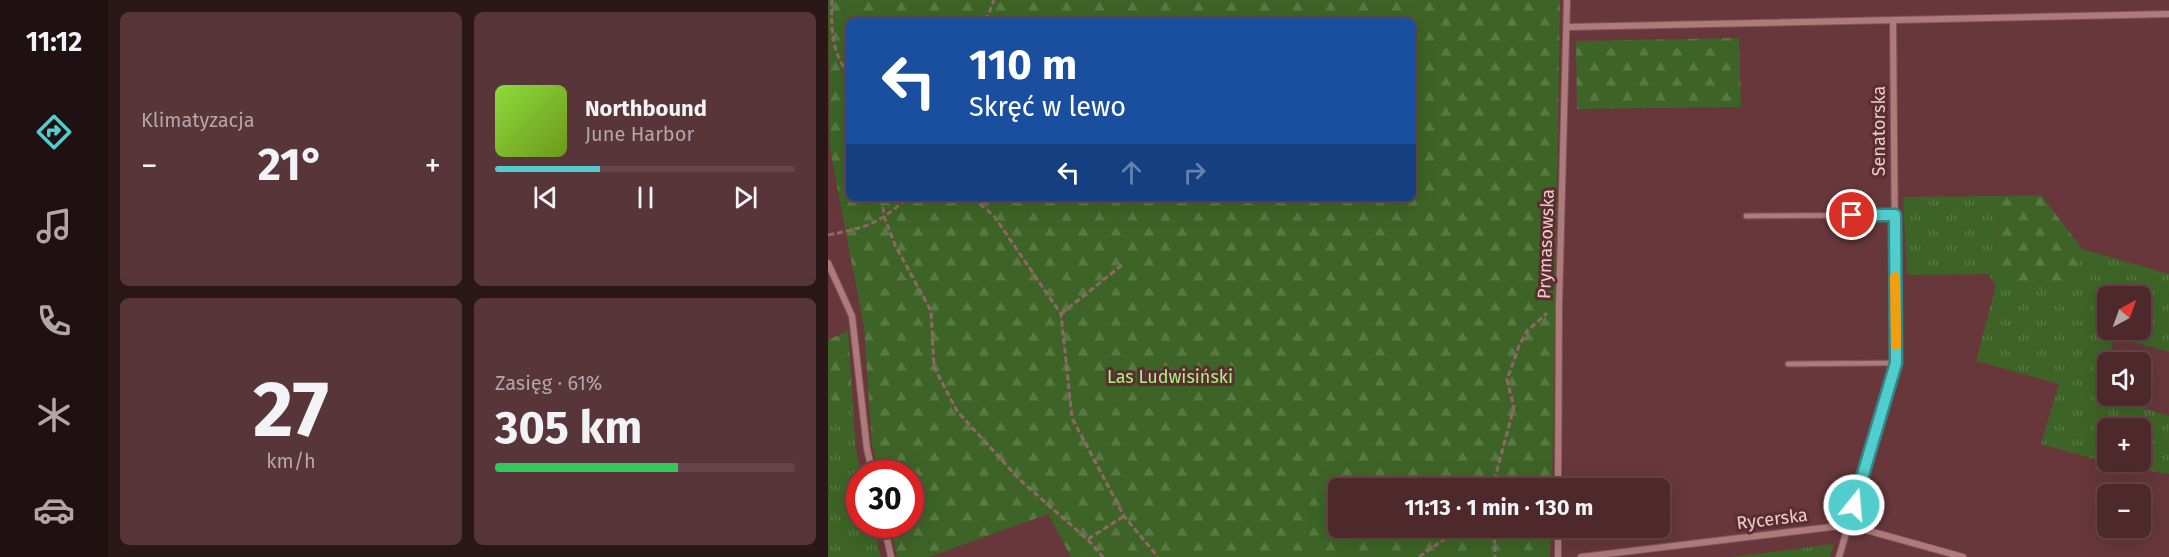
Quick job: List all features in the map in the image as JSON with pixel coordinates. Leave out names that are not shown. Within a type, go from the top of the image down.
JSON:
[{"type":"street","name":"Prymasowska","points":[[1558,478],[1559,304],[1567,0]]},
{"type":"street","points":[[1568,27],[2169,14]]},
{"type":"street","name":"Senatorska","points":[[1839,557],[1896,363],[1893,20]]},
{"type":"street","points":[[828,263],[852,316],[870,460]]},
{"type":"street","name":"Rycerska","points":[[1581,557],[1848,525],[1963,557]]},
{"type":"street","points":[[887,538],[891,557]]},
{"type":"street","points":[[1558,538],[1558,557]]},
{"type":"lane","points":[[1746,216],[1895,215]]},
{"type":"lane","points":[[1788,364],[1896,363]]},
{"type":"path","points":[[832,0],[834,47],[846,71]]},
{"type":"path","points":[[987,18],[994,0]]},
{"type":"path","points":[[882,201],[885,219],[895,245],[931,311],[934,367],[957,411],[1020,480],[1088,540],[1103,557]]},
{"type":"path","points":[[828,235],[856,230],[885,219],[904,201]]},
{"type":"path","points":[[976,201],[994,216],[1060,314],[1072,418],[1124,516],[1158,557]]},
{"type":"path","points":[[1060,314],[1122,265]]},
{"type":"path","points":[[1495,478],[1514,406],[1507,380],[1519,346],[1527,331],[1559,304]]},
{"type":"path","points":[[1088,540],[1124,516]]},
{"type":"path","points":[[1419,557],[1446,538]]},
{"type":"path","points":[[1494,538],[1495,557]]},
{"type":"green space","name":"Las Ludwisiński","points":[[828,0],[1560,0],[1552,478],[1328,478],[1328,538],[1551,538],[1550,557],[1071,557],[1048,514],[929,557],[897,557],[893,538],[924,538],[924,460],[876,460],[872,444],[864,327],[830,149]]},
{"type":"green space","points":[[1739,38],[1741,107],[1577,109],[1576,41]]},
{"type":"green space","points":[[2041,195],[2082,249],[2068,297],[2013,281],[1999,263],[1998,196]]},
{"type":"green space","points":[[1998,196],[1999,263],[2067,296],[2082,249],[2169,274],[2169,352],[2126,340],[2151,340],[2151,286],[2097,286],[2097,340],[2114,340],[2110,352],[2097,352],[2097,406],[2136,406],[2169,416],[2169,474],[2151,471],[2151,418],[2097,418],[2097,460],[2041,444],[2059,384],[1976,361],[1996,285],[1988,274],[1907,275],[1903,197]]},
{"type":"green space","points":[[848,331],[853,408],[828,418],[828,340]]},
{"type":"green space","points":[[853,408],[858,460],[846,460],[846,538],[876,538],[881,557],[828,557],[828,418]]},
{"type":"green space","points":[[1834,544],[1830,557],[1732,557]]},
{"type":"slow traffic","points":[[1895,277],[1896,345]]},
{"type":"route","points":[[1852,215],[1895,215],[1896,363],[1854,505]]}]
